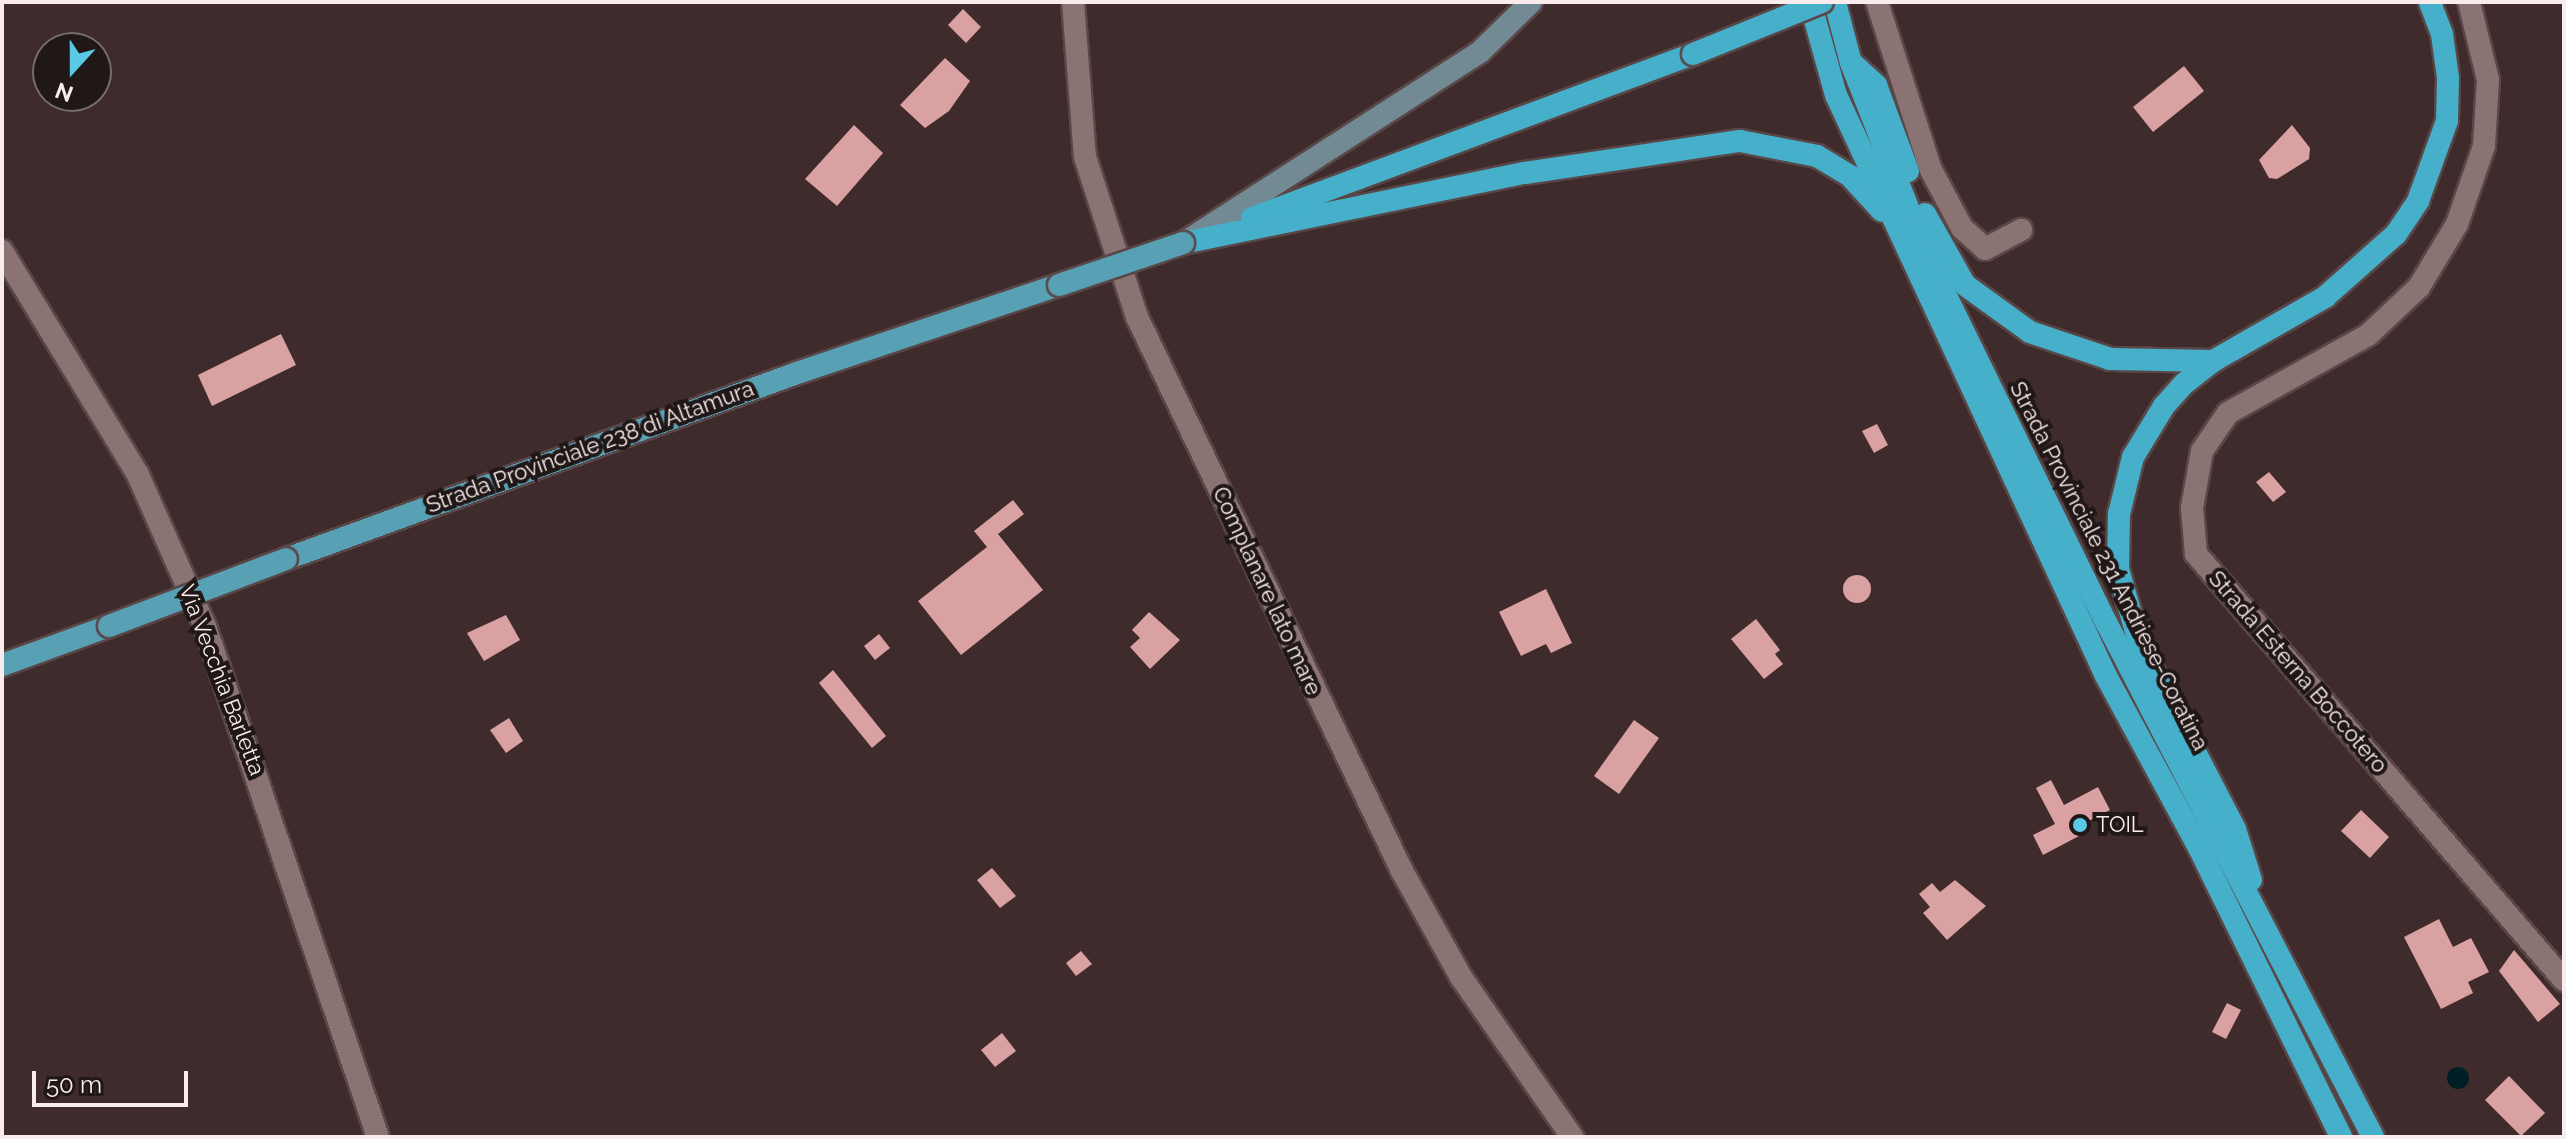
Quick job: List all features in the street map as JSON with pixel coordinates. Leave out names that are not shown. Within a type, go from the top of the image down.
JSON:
[{"type":"highway","name":"Strada Provinciale 231 Andriese-Coratina","points":[[1810,2],[1836,95],[2106,676],[2199,848],[2341,1137]]},
{"type":"highway","points":[[1183,243],[1693,54],[1822,2]]},
{"type":"highway","name":"Strada Provinciale 231 Andriese-Coratina","points":[[1835,2],[1851,63],[1929,261],[2107,624],[2373,1137]]},
{"type":"highway","points":[[2270,938],[2235,829],[2140,646],[2118,569],[2119,514],[2133,457],[2164,406],[2213,361],[2345,282],[2396,234],[2418,201],[2447,121],[2444,49],[2430,2]]},
{"type":"highway","points":[[1851,63],[1876,85],[1942,251],[1965,285],[1994,310],[2030,332],[2110,359],[2213,361]]},
{"type":"highway","points":[[1183,243],[1525,173],[1740,141],[1817,156],[1850,176],[1878,203],[1934,308]]},
{"type":"main road","points":[[1183,243],[1480,52],[1531,2]]},
{"type":"main road","name":"Strada Provinciale 238 di Altamura","points":[[2,665],[782,378],[1183,243]]},
{"type":"street","name":"Complanare lato mare","points":[[1073,2],[1085,157],[1137,317],[1402,871],[1461,977],[1572,1137]]},
{"type":"street","points":[[1877,2],[1931,170],[1962,228],[1985,249],[2021,230]]},
{"type":"street","name":"Strada Esterna Boccotero","points":[[2469,2],[2488,80],[2484,146],[2457,224],[2419,287],[2368,335],[2228,413],[2202,451],[2192,508],[2196,554],[2564,980]]},
{"type":"street","name":"Via Vecchia Barletta","points":[[2,251],[138,475],[205,626],[378,1137]]},
{"type":"water","points":[[2458,1067],[2466,1070],[2469,1078],[2466,1086],[2458,1089],[2450,1086],[2447,1078],[2450,1070]]},
{"type":"building","points":[[963,9],[981,27],[966,43],[948,25]]},
{"type":"building","points":[[945,58],[970,81],[949,111],[925,128],[900,105]]},
{"type":"building","points":[[2184,66],[2204,91],[2153,132],[2133,107]]},
{"type":"building","points":[[854,125],[883,153],[837,206],[805,179]]},
{"type":"building","points":[[2292,125],[2310,148],[2309,159],[2277,179],[2269,178],[2259,160]]},
{"type":"building","points":[[281,334],[296,365],[212,406],[198,375]]},
{"type":"building","points":[[1877,424],[1888,445],[1874,453],[1862,431]]},
{"type":"building","points":[[2269,472],[2286,492],[2273,502],[2256,482]]},
{"type":"building","points":[[1013,500],[1024,514],[998,534],[1043,590],[961,655],[918,601],[987,547],[974,531]]},
{"type":"building","points":[[1857,575],[1867,579],[1871,589],[1867,599],[1857,603],[1847,599],[1843,589],[1847,579]]},
{"type":"building","points":[[1546,589],[1572,643],[1551,653],[1546,644],[1521,656],[1499,612]]},
{"type":"building","points":[[1149,612],[1180,640],[1150,669],[1130,647],[1140,638],[1132,630]]},
{"type":"building","points":[[506,615],[520,640],[484,661],[467,633]]},
{"type":"building","points":[[1756,619],[1780,650],[1775,654],[1783,664],[1764,679],[1731,639]]},
{"type":"building","points":[[879,634],[890,648],[875,660],[864,646]]},
{"type":"building","points":[[833,670],[886,736],[872,748],[819,683]]},
{"type":"building","points":[[509,718],[523,741],[506,753],[490,730]]},
{"type":"building","points":[[1634,720],[1659,738],[1619,794],[1594,776]]},
{"type":"building","points":[[2051,780],[2064,805],[2098,787],[2110,810],[2075,828],[2079,836],[2043,855],[2033,835],[2055,824],[2036,788]]},
{"type":"building","points":[[2361,810],[2389,837],[2370,858],[2341,831]]},
{"type":"building","points":[[992,868],[1016,896],[1000,908],[977,880]]},
{"type":"building","points":[[1955,880],[1986,906],[1947,940],[1923,913],[1930,907],[1919,894],[1932,883],[1940,892]]},
{"type":"building","points":[[2439,919],[2453,947],[2471,938],[2489,972],[2468,982],[2473,993],[2441,1009],[2404,937]]},
{"type":"building","points":[[2514,950],[2560,1004],[2538,1022],[2499,971]]},
{"type":"building","points":[[1081,951],[1092,964],[1076,976],[1066,963]]},
{"type":"building","points":[[2227,1003],[2241,1010],[2226,1039],[2212,1032]]},
{"type":"building","points":[[1002,1033],[1016,1051],[995,1067],[981,1050]]},
{"type":"building","points":[[2509,1076],[2545,1113],[2521,1136],[2485,1100]]},
{"type":"place","name":"TOIL","points":[[2080,825]]}]
